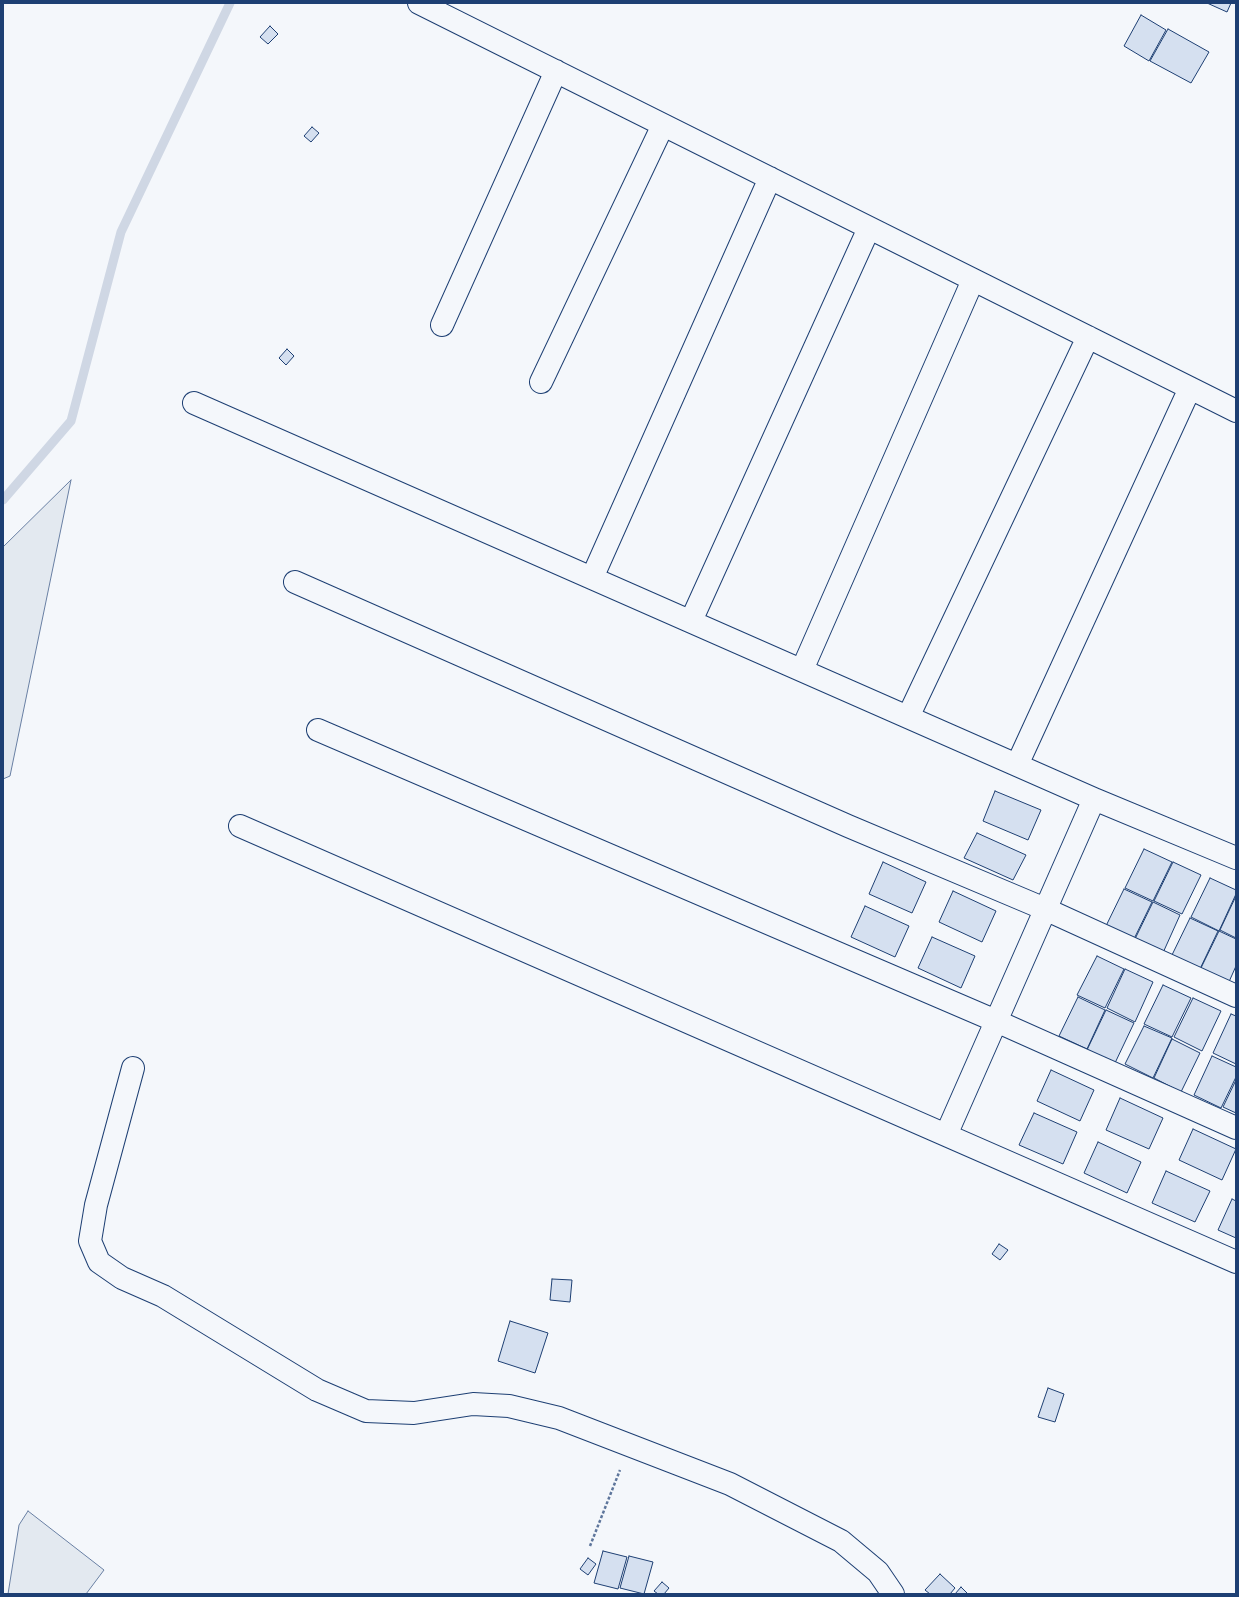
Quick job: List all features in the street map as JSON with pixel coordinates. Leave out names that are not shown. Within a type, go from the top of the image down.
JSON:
[{"type":"street","points":[[419,3],[1236,411]]},
{"type":"street","points":[[442,325],[556,71]]},
{"type":"street","points":[[541,382],[662,125]]},
{"type":"street","points":[[592,578],[770,178]]},
{"type":"street","points":[[691,621],[869,228]]},
{"type":"street","points":[[802,670],[973,280]]},
{"type":"street","points":[[908,717],[1088,337]]},
{"type":"street","points":[[1017,764],[1190,388]]},
{"type":"street","points":[[194,403],[1094,799],[1236,858]]},
{"type":"street","points":[[295,582],[848,826],[1045,909],[1236,996]]},
{"type":"street","points":[[318,730],[996,1021],[1236,1128]]},
{"type":"street","points":[[946,1135],[1094,799]]},
{"type":"street","points":[[240,826],[1236,1262]]},
{"type":"street","points":[[133,1068],[96,1205],[90,1242],[99,1262],[122,1278],[163,1296],[317,1390],[366,1411],[414,1413],[472,1404],[509,1406],[559,1418],[730,1484],[841,1541],[878,1572],[893,1594]]},
{"type":"path","points":[[590,1546],[630,1445]]},
{"type":"shaded area","points":[[71,480],[10,776],[3,779],[3,547]]},
{"type":"shaded area","points":[[28,1511],[104,1570],[86,1594],[8,1594],[19,1525]]},
{"type":"building","points":[[1207,3],[1231,3],[1227,12]]},
{"type":"building","points":[[1141,15],[1166,30],[1149,61],[1124,46]]},
{"type":"building","points":[[270,26],[278,34],[268,44],[260,37]]},
{"type":"building","points":[[1168,29],[1209,52],[1191,83],[1150,61]]},
{"type":"building","points":[[312,127],[319,133],[311,142],[304,136]]},
{"type":"building","points":[[287,349],[294,356],[286,365],[279,358]]},
{"type":"building","points":[[995,791],[1041,810],[1028,840],[983,821]]},
{"type":"building","points":[[977,833],[1026,855],[1013,880],[964,858]]},
{"type":"building","points":[[1144,849],[1172,862],[1153,901],[1125,888]]},
{"type":"building","points":[[883,862],[926,882],[912,913],[869,894]]},
{"type":"building","points":[[1173,862],[1201,875],[1182,914],[1154,901]]},
{"type":"building","points":[[1210,878],[1236,890],[1236,894],[1219,931],[1191,917]]},
{"type":"building","points":[[1124,889],[1152,902],[1133,941],[1105,928]]},
{"type":"building","points":[[953,891],[996,911],[982,942],[939,922]]},
{"type":"building","points":[[1236,896],[1236,938],[1220,930]]},
{"type":"building","points":[[1153,902],[1180,915],[1162,955],[1134,941]]},
{"type":"building","points":[[865,906],[909,926],[895,957],[851,937]]},
{"type":"building","points":[[1190,918],[1218,931],[1199,971],[1171,957]]},
{"type":"building","points":[[1219,931],[1236,939],[1236,966],[1228,984],[1200,970]]},
{"type":"building","points":[[932,937],[975,956],[961,988],[918,968]]},
{"type":"building","points":[[1097,956],[1124,969],[1105,1008],[1077,995]]},
{"type":"building","points":[[1125,969],[1153,982],[1135,1022],[1107,1008]]},
{"type":"building","points":[[1163,985],[1191,998],[1172,1037],[1144,1024]]},
{"type":"building","points":[[1078,997],[1105,1010],[1087,1049],[1059,1036]]},
{"type":"building","points":[[1193,998],[1221,1011],[1202,1051],[1174,1037]]},
{"type":"building","points":[[1106,1010],[1134,1023],[1115,1063],[1087,1050]]},
{"type":"building","points":[[1231,1014],[1236,1016],[1236,1064],[1213,1053]]},
{"type":"building","points":[[1144,1026],[1172,1038],[1153,1078],[1125,1064]]},
{"type":"building","points":[[1172,1039],[1200,1053],[1181,1092],[1154,1078]]},
{"type":"building","points":[[1212,1056],[1236,1067],[1236,1077],[1221,1108],[1194,1095]]},
{"type":"building","points":[[1051,1070],[1094,1090],[1080,1121],[1037,1101]]},
{"type":"building","points":[[1236,1080],[1236,1113],[1223,1107]]},
{"type":"building","points":[[1120,1098],[1163,1118],[1149,1149],[1106,1130]]},
{"type":"building","points":[[1034,1113],[1077,1132],[1063,1164],[1019,1145]]},
{"type":"building","points":[[1193,1129],[1236,1149],[1222,1180],[1179,1160]]},
{"type":"building","points":[[1098,1142],[1141,1162],[1127,1193],[1084,1173]]},
{"type":"building","points":[[1166,1171],[1210,1191],[1195,1222],[1152,1203]]},
{"type":"building","points":[[1232,1199],[1236,1201],[1236,1238],[1218,1230]]},
{"type":"building","points":[[999,1244],[1008,1250],[1000,1260],[992,1254]]},
{"type":"building","points":[[552,1279],[572,1280],[570,1302],[550,1300]]},
{"type":"building","points":[[510,1321],[548,1333],[535,1373],[498,1361]]},
{"type":"building","points":[[1048,1388],[1064,1394],[1055,1422],[1038,1417]]},
{"type":"building","points":[[603,1551],[627,1557],[618,1589],[594,1583]]},
{"type":"building","points":[[629,1556],[653,1562],[644,1594],[620,1588]]},
{"type":"building","points":[[588,1558],[596,1564],[588,1575],[580,1569]]},
{"type":"building","points":[[940,1574],[955,1588],[950,1594],[930,1594],[925,1590]]},
{"type":"building","points":[[662,1582],[669,1588],[664,1594],[658,1594],[654,1591]]},
{"type":"building","points":[[961,1587],[968,1594],[955,1594]]},
{"type":"waterway","points":[[3,500],[71,421],[121,232],[230,3]]}]
